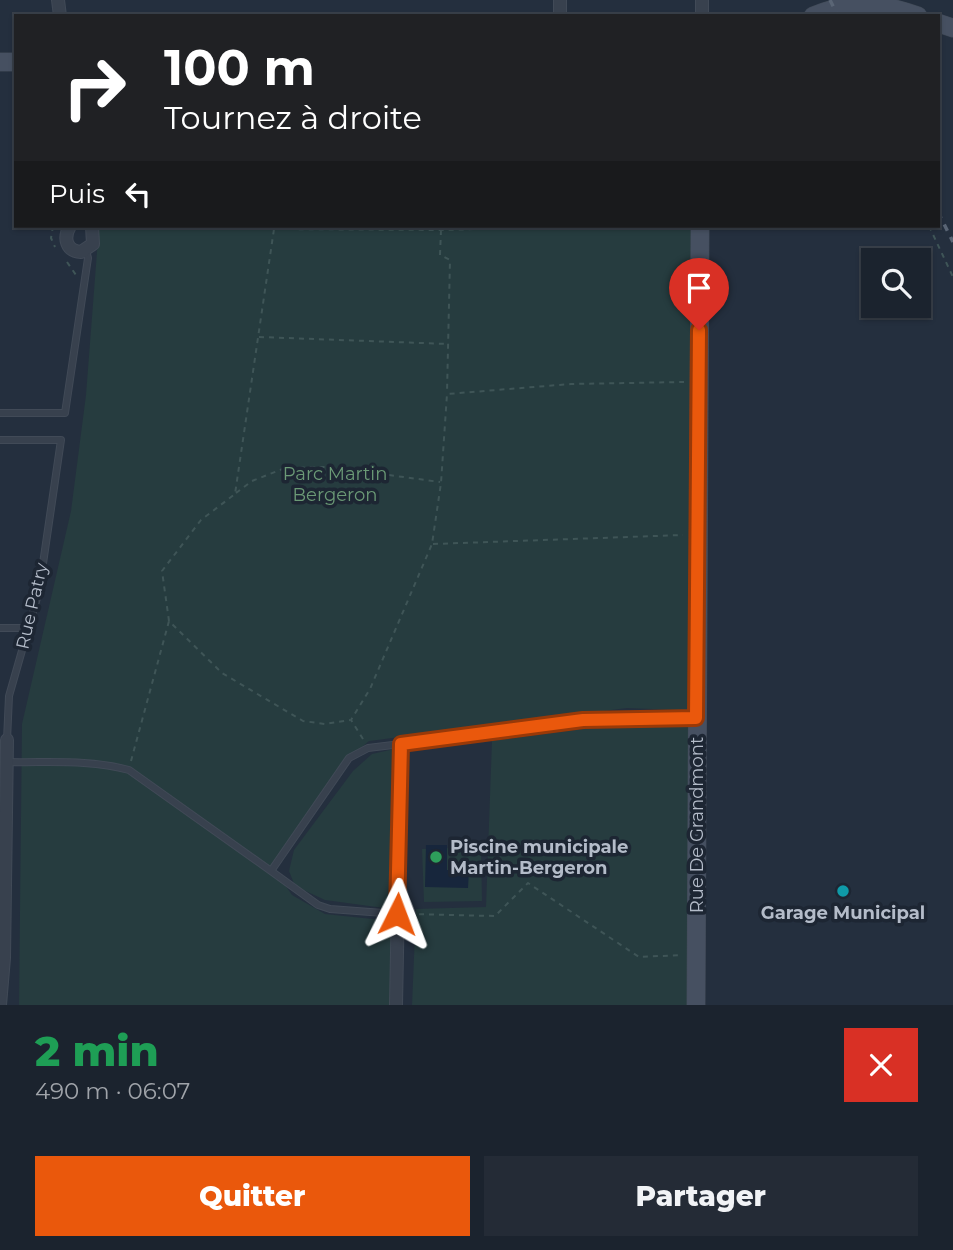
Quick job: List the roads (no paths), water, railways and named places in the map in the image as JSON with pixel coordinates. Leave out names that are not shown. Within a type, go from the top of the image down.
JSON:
[{"type":"street","points":[[819,14],[866,1],[912,14]]},
{"type":"street","points":[[69,228],[65,239],[69,247],[77,252],[86,250],[93,244],[93,228]]},
{"type":"street","name":"Rue De Grandmont","points":[[696,1005],[700,228]]},
{"type":"street","points":[[396,1005],[401,744],[583,720],[696,718]]},
{"type":"street","name":"Rue Patry","points":[[0,1005],[4,958],[7,740]]},
{"type":"lane","points":[[0,413],[65,413],[88,258],[86,250]]},
{"type":"lane","name":"Rue Patry","points":[[0,440],[61,440],[39,591],[9,696],[7,740]]},
{"type":"lane","points":[[0,628],[29,628]]},
{"type":"lane","points":[[271,871],[341,766],[353,755],[368,748],[401,744]]},
{"type":"lane","points":[[8,762],[87,762],[129,770],[318,905],[330,909],[397,914]]},
{"type":"water","name":"Piscine municipale Martin-Bergeron","points":[[426,845],[447,845],[447,870],[469,870],[468,888],[425,887]]},
{"type":"railway","points":[[830,0],[837,14]]},
{"type":"railway","points":[[940,216],[953,242]]},
{"type":"place","name":"Piscine municipale Martin-Bergeron","points":[[436,857]]},
{"type":"place","name":"Garage Municipal","points":[[843,891]]},
{"type":"park label","name":"Parc Martin Bergeron","points":[[335,484]]}]
